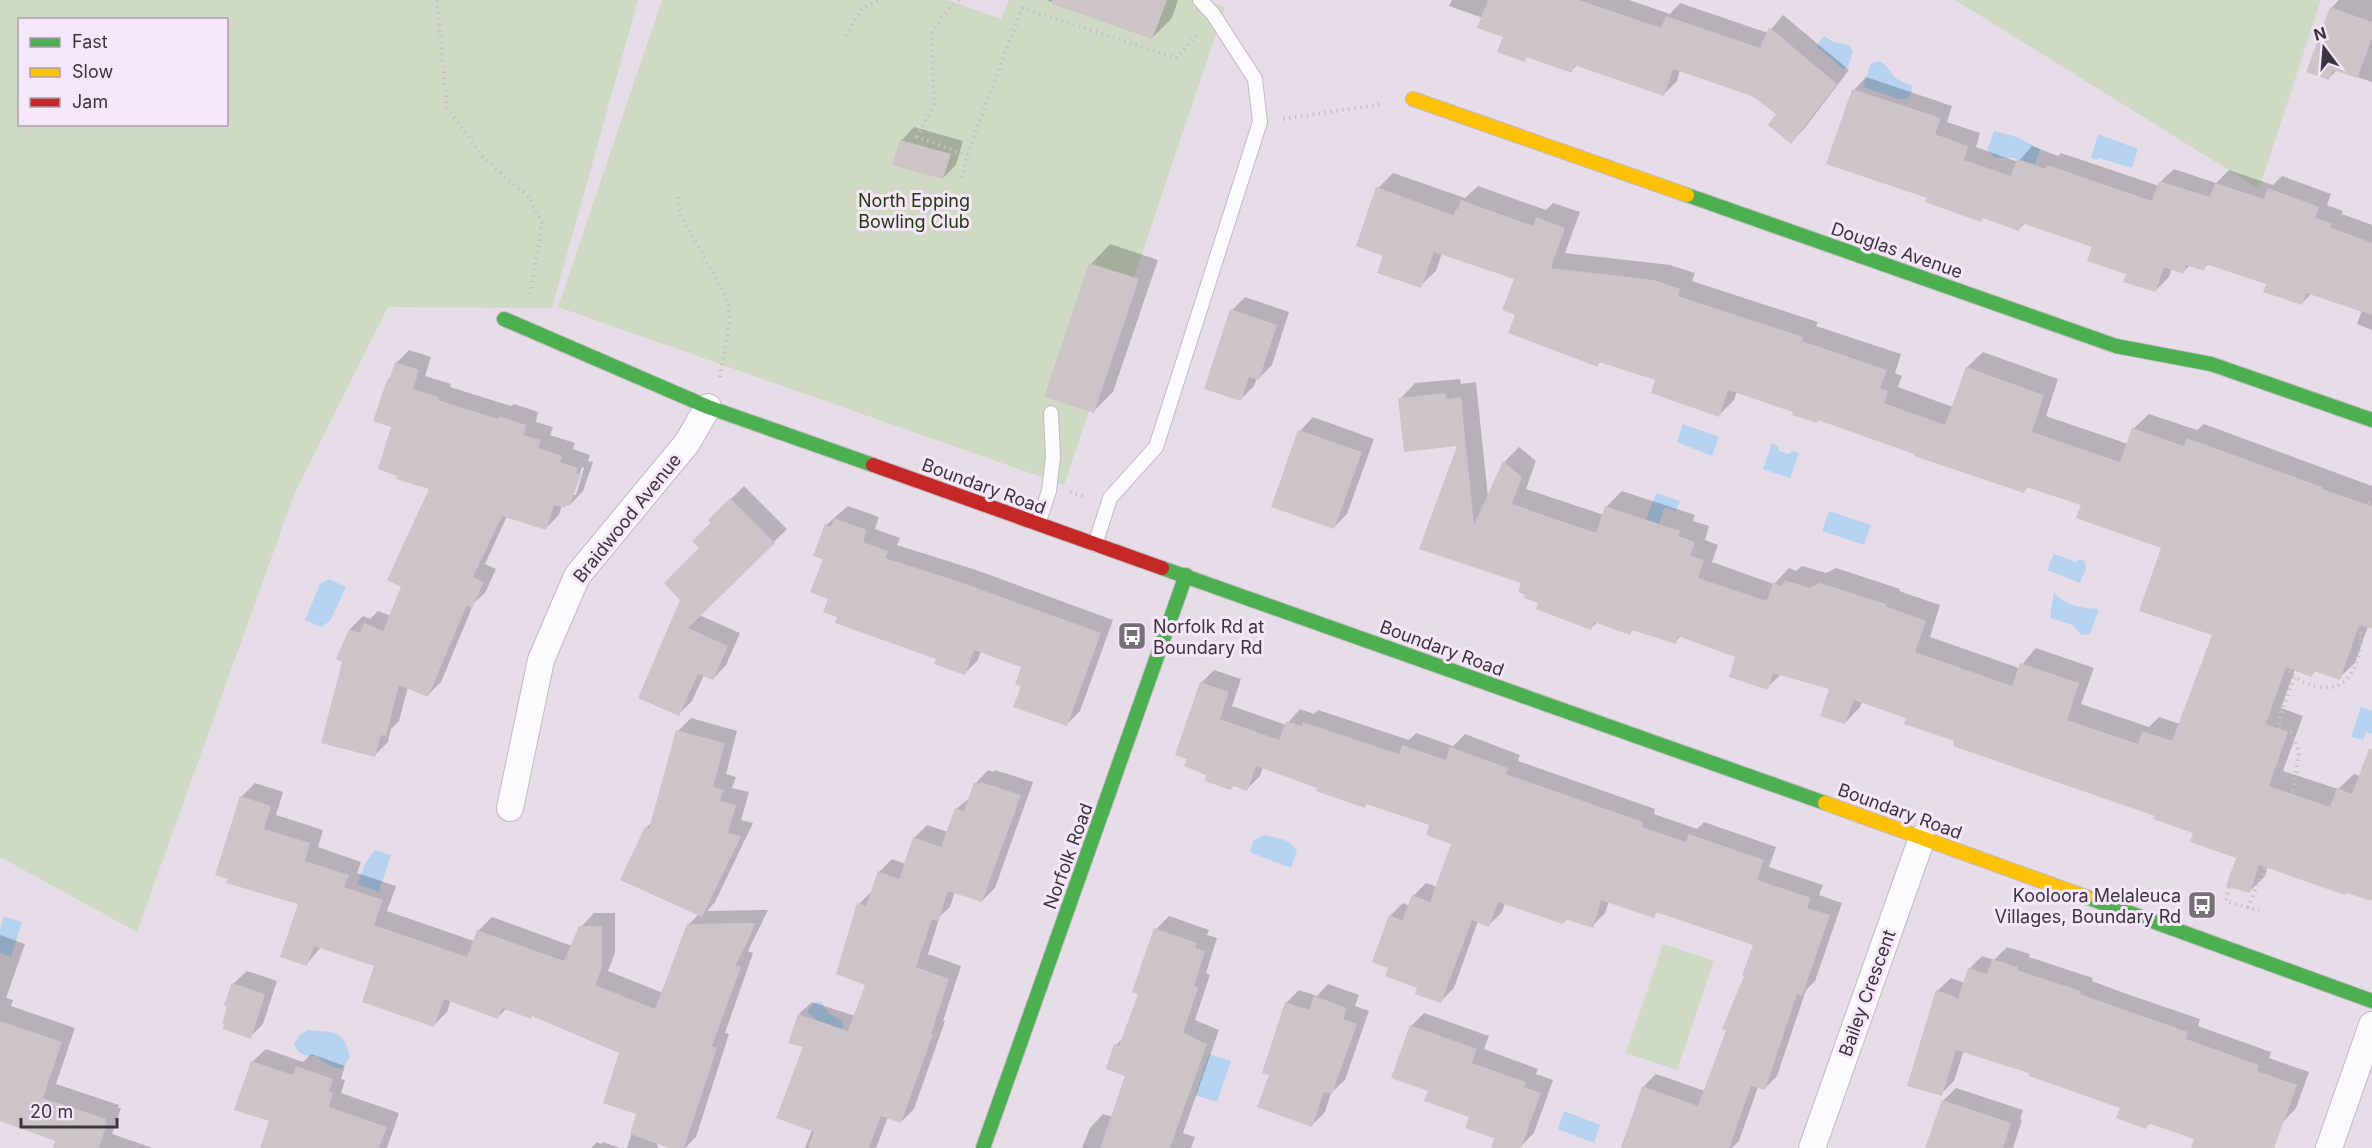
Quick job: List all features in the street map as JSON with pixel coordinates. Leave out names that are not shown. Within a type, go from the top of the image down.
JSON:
[{"type":"street","name":"Douglas Avenue","points":[[1413,99],[2116,346],[2211,364],[2372,420]]},
{"type":"street","name":"Boundary Road","points":[[504,319],[711,407],[1922,838],[2372,1001]]},
{"type":"street","name":"Braidwood Avenue","points":[[510,808],[541,660],[577,576],[687,443],[711,407]]},
{"type":"street","name":"Norfolk Road","points":[[983,1148],[1186,575]]},
{"type":"street","name":"Bailey Crescent","points":[[1812,1148],[1922,838]]},
{"type":"street","points":[[2329,1148],[2372,1025]]},
{"type":"lane","points":[[1095,545],[1110,498],[1156,447],[1260,122],[1255,79],[1213,14],[1200,0]]},
{"type":"lane","points":[[1038,524],[1050,491],[1053,457],[1051,413]]},
{"type":"path","points":[[437,0],[447,108],[483,157],[529,197],[542,223],[524,327]]},
{"type":"path","points":[[846,36],[862,8],[881,0]]},
{"type":"path","points":[[959,0],[942,16],[932,33],[934,104],[917,137],[967,155]]},
{"type":"path","points":[[962,178],[967,155],[1022,8],[1177,58],[1213,14]]},
{"type":"path","points":[[1260,122],[1413,99]]},
{"type":"path","points":[[678,197],[680,214],[727,298],[730,318],[711,407]]},
{"type":"path","points":[[2237,643],[2268,653],[2298,681],[2321,688],[2338,686],[2350,676],[2359,660],[2361,632],[2339,588],[2334,558],[2340,531],[2347,517],[2358,506],[2372,502]]},
{"type":"path","points":[[2248,908],[2291,804],[2299,752],[2292,733],[2277,726],[2294,677]]},
{"type":"path","points":[[2229,887],[2226,901],[2259,911]]},
{"type":"green space","points":[[0,0],[638,0],[552,308],[388,307],[295,492],[137,932],[0,857]]},
{"type":"green space","name":"North Epping Bowling Club","points":[[662,0],[948,0],[1001,19],[1009,0],[1206,0],[1225,7],[1064,485],[558,307]]},
{"type":"green space","points":[[1955,0],[2321,0],[2259,189]]},
{"type":"green space","points":[[1663,944],[1714,961],[1677,1070],[1626,1053]]},
{"type":"water","points":[[1824,36],[1833,42],[1849,45],[1853,51],[1848,67],[1843,69],[1816,46]]},
{"type":"water","points":[[1878,61],[1884,64],[1894,77],[1912,86],[1911,94],[1907,99],[1898,99],[1863,87],[1871,63]]},
{"type":"water","points":[[1994,131],[2017,137],[2040,149],[2035,164],[2013,158],[1995,158],[1987,150]]},
{"type":"water","points":[[2098,134],[2138,149],[2132,168],[2099,158],[2097,160],[2091,158]]},
{"type":"water","points":[[1683,424],[1719,437],[1712,456],[1677,442]]},
{"type":"water","points":[[1772,443],[1778,446],[1779,451],[1788,454],[1793,451],[1799,453],[1790,478],[1763,469]]},
{"type":"water","points":[[1656,493],[1680,501],[1676,511],[1665,507],[1653,540],[1641,535]]},
{"type":"water","points":[[1829,511],[1871,525],[1864,545],[1822,531]]},
{"type":"water","points":[[2054,554],[2076,562],[2079,559],[2085,561],[2086,569],[2080,583],[2047,570]]},
{"type":"water","points":[[329,579],[346,587],[330,621],[321,627],[305,620],[320,584]]},
{"type":"water","points":[[2054,592],[2069,603],[2099,609],[2090,634],[2081,635],[2073,625],[2050,618]]},
{"type":"water","points":[[2361,707],[2372,711],[2372,734],[2366,732],[2363,740],[2351,737]]},
{"type":"water","points":[[1265,835],[1283,840],[1294,847],[1297,851],[1291,868],[1250,851],[1254,840]]},
{"type":"water","points":[[375,850],[391,855],[379,892],[357,884],[366,862]]},
{"type":"water","points":[[4,916],[22,922],[11,957],[0,953],[0,929]]},
{"type":"water","points":[[821,1001],[828,1013],[842,1021],[843,1026],[840,1030],[822,1024],[808,1013],[816,1002]]},
{"type":"water","points":[[308,1030],[331,1032],[341,1037],[350,1058],[341,1069],[327,1065],[317,1056],[306,1055],[298,1051],[294,1044],[300,1035]]},
{"type":"water","points":[[1209,1054],[1231,1061],[1217,1102],[1195,1095]]},
{"type":"water","points":[[1564,1111],[1600,1125],[1594,1143],[1558,1129]]},
{"type":"building","points":[[1052,0],[1167,0],[1152,39],[1052,4]]},
{"type":"building","points":[[1488,0],[1579,0],[1661,28],[1666,16],[1760,48],[1769,27],[1837,84],[1791,144],[1768,125],[1776,114],[1752,96],[1673,69],[1664,96],[1574,65],[1572,73],[1526,57],[1525,62],[1497,52],[1503,37],[1477,28]]},
{"type":"building","points":[[2330,7],[2372,22],[2372,38],[2357,78],[2333,70],[2329,80],[2306,72]]},
{"type":"building","points":[[1852,89],[1941,118],[1935,134],[1968,146],[1964,160],[2011,176],[2017,159],[2046,169],[2047,165],[2152,201],[2159,181],[2210,197],[2215,183],[2264,199],[2268,188],[2319,207],[2315,218],[2332,223],[2330,227],[2372,243],[2372,315],[2306,293],[2302,305],[2263,292],[2266,284],[2206,264],[2204,271],[2186,265],[2184,274],[2164,267],[2156,292],[2123,282],[2126,274],[2087,261],[2092,247],[2022,223],[2019,231],[1983,218],[1981,222],[1925,202],[1927,198],[1826,164]]},
{"type":"building","points":[[900,140],[951,154],[943,179],[892,165]]},
{"type":"building","points":[[1376,187],[1453,215],[1461,200],[1533,226],[1536,217],[1565,228],[1551,268],[1654,280],[1680,289],[1678,296],[1803,337],[1802,341],[1887,370],[1880,388],[1888,391],[1884,403],[1945,425],[1966,367],[2044,395],[2032,432],[2120,462],[2132,428],[2184,446],[2187,438],[2372,506],[2372,629],[2359,625],[2340,680],[2314,671],[2311,677],[2286,667],[2266,724],[2288,732],[2269,786],[2330,807],[2337,788],[2352,794],[2369,749],[2372,749],[2372,901],[2346,893],[2345,895],[2259,865],[2250,893],[2226,886],[2236,858],[2190,842],[2193,833],[2153,819],[2155,816],[1953,746],[1954,741],[1904,724],[1906,718],[1854,700],[1845,724],[1820,716],[1829,689],[1773,673],[1768,690],[1729,677],[1735,657],[1678,636],[1676,644],[1632,630],[1630,635],[1594,622],[1591,630],[1536,609],[1538,603],[1524,598],[1525,595],[1518,592],[1521,583],[1419,549],[1457,446],[1404,452],[1398,398],[1445,393],[1446,399],[1461,397],[1474,525],[1503,461],[1522,477],[1512,504],[1596,533],[1605,506],[1680,531],[1678,536],[1695,542],[1690,556],[1704,560],[1698,578],[1767,601],[1773,583],[1782,586],[1785,580],[1809,588],[1820,583],[1886,604],[1885,606],[1926,621],[1915,652],[2012,686],[2020,663],[2079,683],[2067,720],[2138,744],[2142,731],[2172,741],[2212,635],[2139,611],[2161,548],[2076,518],[2081,505],[2026,487],[2024,493],[1914,456],[1914,454],[1818,420],[1817,423],[1792,415],[1793,412],[1728,390],[1719,417],[1651,393],[1655,380],[1599,362],[1598,367],[1508,333],[1515,315],[1502,310],[1514,279],[1434,252],[1421,288],[1377,273],[1383,256],[1356,246]]},
{"type":"building","points":[[1089,263],[1139,279],[1094,413],[1044,397]]},
{"type":"building","points":[[1230,309],[1277,325],[1259,380],[1249,377],[1241,401],[1204,389]]},
{"type":"building","points":[[395,362],[419,370],[413,389],[439,397],[438,400],[498,419],[499,416],[526,425],[523,435],[541,440],[538,448],[563,456],[560,462],[578,468],[576,473],[581,474],[570,506],[566,504],[565,508],[554,505],[546,530],[502,516],[473,577],[484,582],[472,608],[467,605],[428,697],[399,685],[386,736],[381,735],[375,757],[321,743],[342,662],[336,659],[349,629],[360,633],[364,623],[383,631],[401,587],[387,580],[429,489],[396,479],[397,476],[378,469],[391,427],[373,421]]},
{"type":"building","points":[[1298,430],[1362,452],[1334,529],[1271,507]]},
{"type":"building","points":[[730,498],[775,543],[688,628],[728,646],[713,680],[698,674],[679,716],[638,698],[680,600],[664,583],[699,548],[692,541],[711,523],[708,520]]},
{"type":"building","points":[[834,518],[867,530],[863,542],[888,551],[885,558],[963,583],[1101,633],[1067,726],[1013,707],[1021,686],[1015,684],[1021,667],[974,650],[965,675],[934,664],[936,659],[835,623],[837,617],[823,612],[828,599],[810,592],[823,559],[813,556],[825,524],[831,527]]},
{"type":"building","points":[[1200,682],[1229,692],[1220,719],[1279,740],[1286,721],[1302,726],[1303,722],[1399,754],[1402,745],[1446,760],[1450,747],[1508,768],[1506,774],[1643,822],[1642,827],[1686,842],[1689,834],[1764,860],[1757,880],[1811,898],[1807,908],[1830,915],[1802,996],[1797,994],[1765,1090],[1751,1086],[1729,1148],[1622,1148],[1642,1086],[1698,1106],[1726,1031],[1722,1029],[1744,976],[1742,976],[1753,945],[1656,912],[1654,918],[1601,900],[1593,928],[1565,919],[1563,924],[1498,902],[1489,927],[1472,920],[1441,1003],[1415,994],[1417,988],[1385,976],[1388,968],[1372,962],[1389,915],[1402,920],[1412,895],[1430,902],[1451,844],[1426,835],[1429,825],[1366,804],[1365,808],[1256,766],[1247,791],[1234,786],[1230,790],[1205,781],[1206,775],[1184,766],[1187,759],[1175,755]]},
{"type":"building","points":[[676,730],[725,743],[713,787],[724,790],[720,801],[736,805],[728,833],[741,836],[702,917],[620,880],[645,827],[649,829]]},
{"type":"building","points":[[981,782],[1021,795],[982,902],[948,891],[938,921],[932,919],[916,967],[949,979],[931,1034],[933,1034],[901,1123],[881,1116],[869,1148],[808,1148],[814,1132],[776,1118],[803,1047],[788,1043],[798,1014],[848,1031],[865,985],[836,974],[857,903],[866,906],[878,871],[899,879],[913,837],[941,847],[955,808],[964,811],[974,783],[980,784]]},
{"type":"building","points":[[240,796],[271,806],[264,829],[310,843],[305,861],[349,875],[344,887],[383,900],[374,925],[467,957],[477,930],[564,961],[579,926],[602,926],[602,968],[595,985],[655,1009],[687,924],[756,923],[736,965],[741,967],[712,1046],[717,1048],[684,1148],[669,1148],[630,1134],[636,1114],[603,1103],[619,1053],[532,1016],[531,1019],[502,1008],[498,1019],[444,999],[434,1027],[362,1002],[374,966],[314,946],[307,966],[280,957],[298,904],[226,883],[228,879],[215,875]]},
{"type":"building","points":[[1154,928],[1197,943],[1195,948],[1205,951],[1194,986],[1198,988],[1183,1033],[1207,1044],[1170,1148],[1100,1148],[1125,1076],[1106,1069],[1114,1044],[1119,1046],[1138,994],[1132,992]]},
{"type":"building","points":[[1992,959],[2018,967],[2017,970],[2081,991],[2080,994],[2188,1032],[2186,1039],[2259,1065],[2257,1071],[2297,1085],[2274,1148],[2191,1148],[2194,1139],[2148,1123],[2146,1129],[2116,1118],[2120,1108],[2029,1076],[2029,1073],[1956,1050],[1942,1096],[1907,1086],[1936,990],[1958,998],[1968,968],[1987,974]]},
{"type":"building","points":[[232,983],[265,994],[251,1039],[223,1029],[224,1024],[222,1023],[227,1007],[224,1005]]},
{"type":"building","points":[[1314,996],[1347,1008],[1343,1019],[1357,1024],[1332,1094],[1324,1092],[1312,1127],[1257,1107],[1269,1075],[1262,1073],[1285,1002],[1309,1010]]},
{"type":"building","points":[[0,1021],[62,1042],[43,1098],[106,1119],[107,1123],[99,1148],[53,1148],[55,1141],[0,1121]]},
{"type":"building","points":[[1410,1025],[1477,1049],[1472,1063],[1526,1082],[1524,1087],[1541,1093],[1521,1148],[1491,1148],[1494,1138],[1465,1128],[1469,1117],[1424,1101],[1428,1091],[1391,1078]]},
{"type":"building","points":[[251,1061],[293,1075],[296,1066],[333,1079],[329,1092],[333,1093],[329,1107],[387,1127],[379,1148],[260,1148],[269,1121],[234,1110]]},
{"type":"building","points":[[1942,1100],[2011,1123],[2003,1148],[1925,1148]]},
{"type":"traffic: fast","points":[[1687,195],[2116,346],[2211,364],[2372,420]]},
{"type":"traffic: fast","points":[[504,319],[708,407],[873,465]]},
{"type":"traffic: fast","points":[[1162,568],[1825,803]]},
{"type":"traffic: fast","points":[[983,1148],[1186,575]]},
{"type":"traffic: fast","points":[[2086,897],[2372,1001]]},
{"type":"traffic: slow","points":[[1413,99],[1687,195]]},
{"type":"traffic: slow","points":[[1825,803],[2086,897]]},
{"type":"traffic: jam","points":[[873,465],[1162,568]]},
{"type":"place","name":"Norfolk Rd at Boundary Rd","points":[[1132,636]]},
{"type":"place","name":"Kooloora Melaleuca Villages, Boundary Rd","points":[[2202,905]]}]
